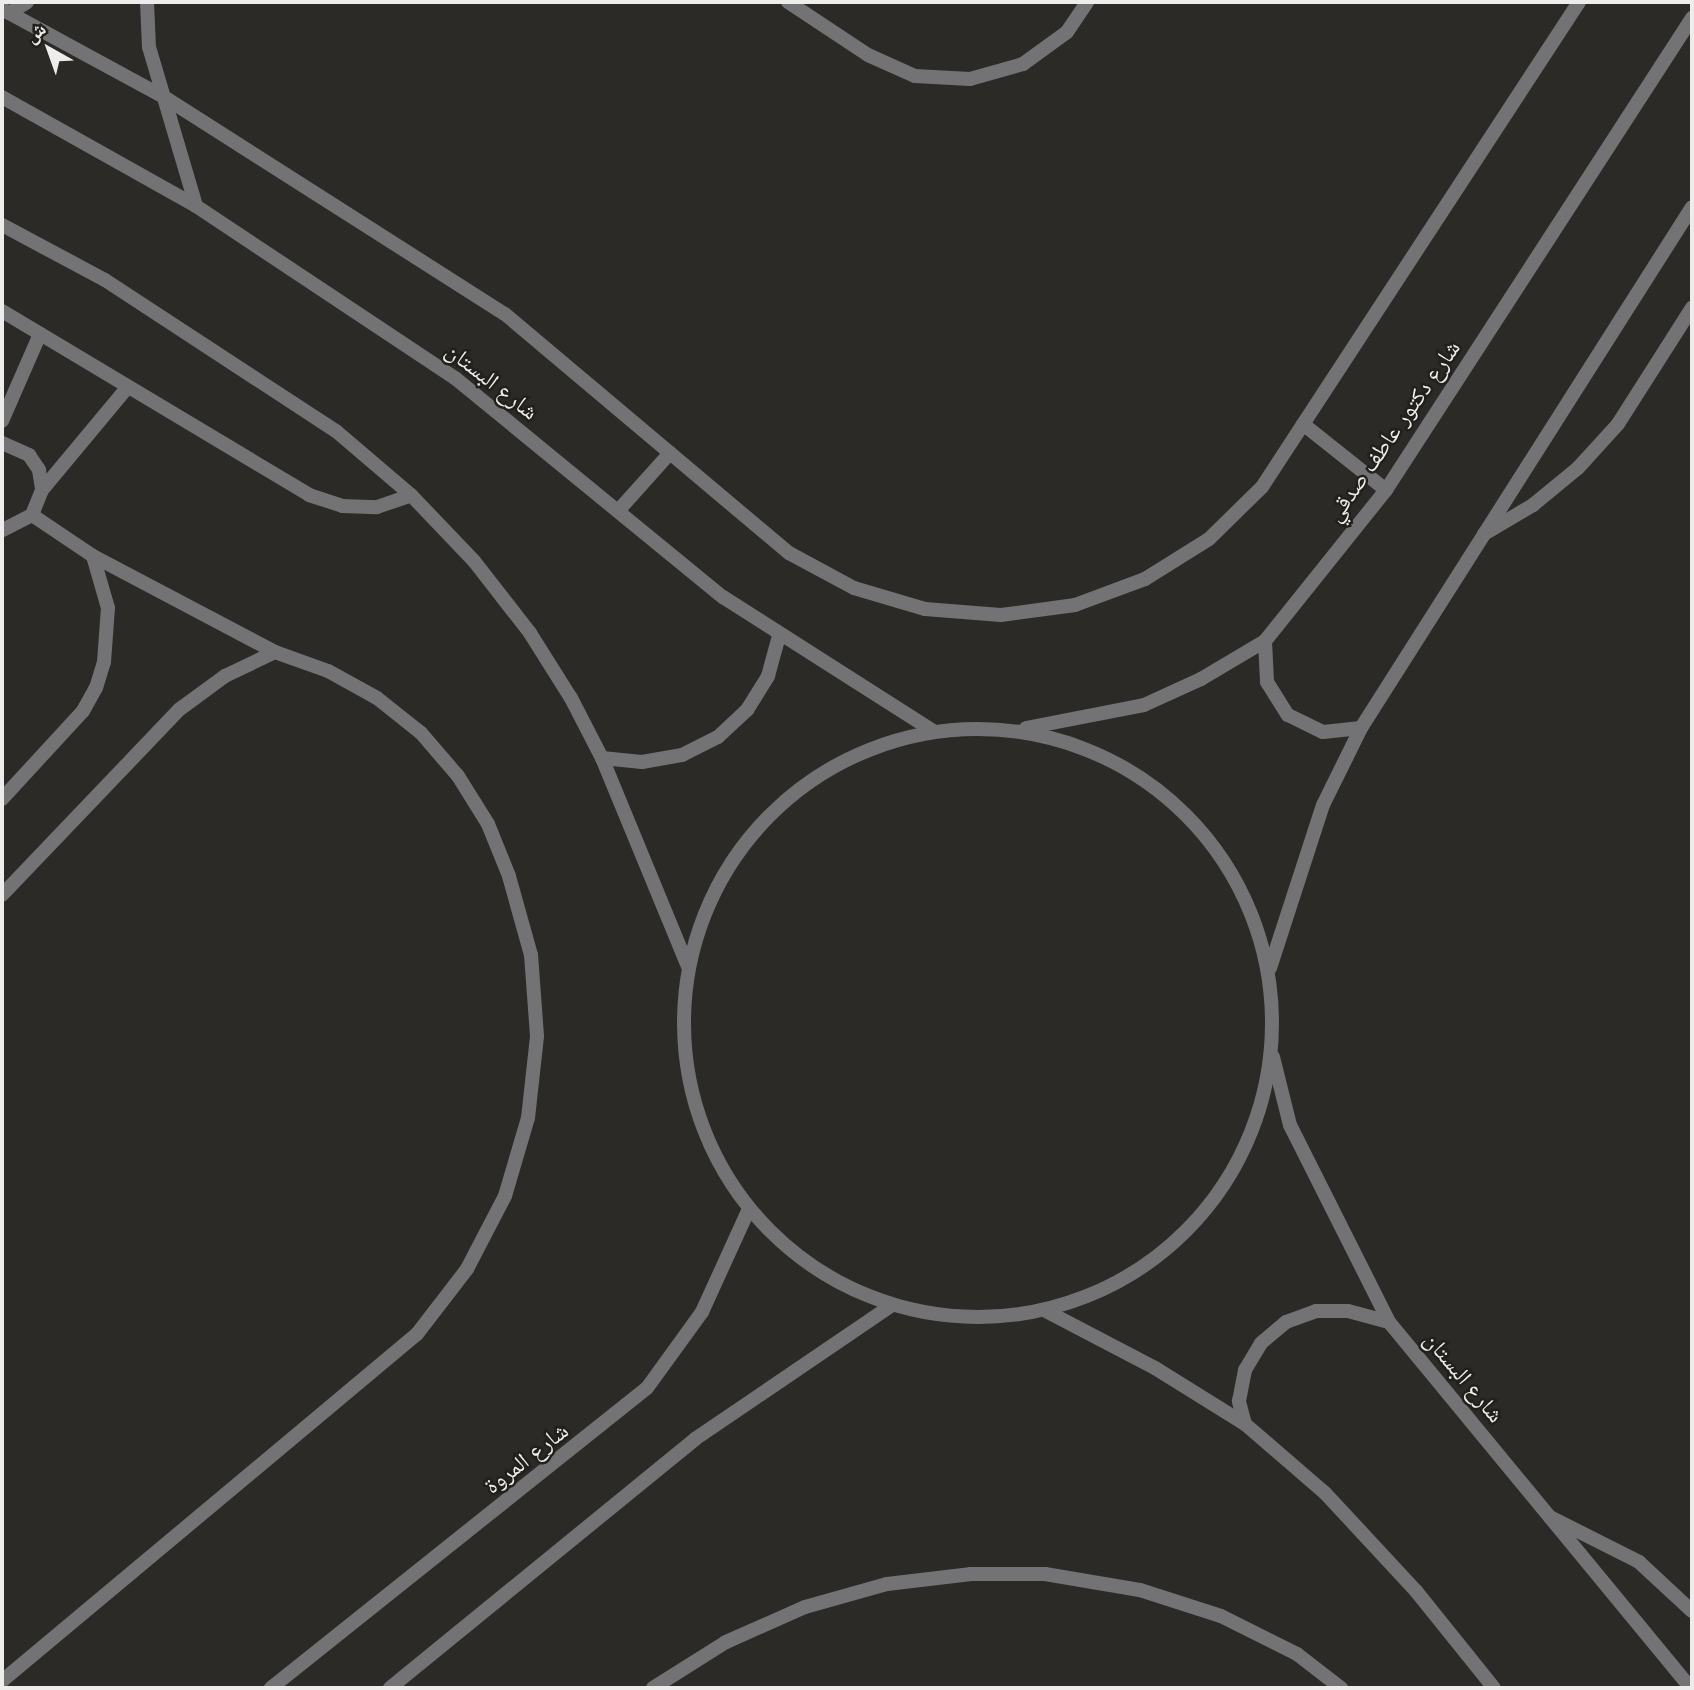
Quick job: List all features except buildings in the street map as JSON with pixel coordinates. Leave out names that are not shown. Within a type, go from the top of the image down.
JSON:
[{"type":"street","points":[[6,11],[27,2]]},
{"type":"street","points":[[147,2],[149,47],[196,206]]},
{"type":"street","points":[[788,2],[869,55],[915,76],[970,79],[1023,64],[1067,32],[1087,2]]},
{"type":"street","points":[[6,11],[164,97],[505,314],[789,553],[854,588],[925,609],[1001,615],[1075,605],[1145,579],[1209,539],[1262,487],[1580,2]]},
{"type":"street","name":"شارع دكتور عاطف صدقي","points":[[1020,729],[1144,705],[1201,679],[1265,641],[1386,490],[1692,18]]},
{"type":"street","name":"شارع البستان","points":[[2,97],[196,206],[454,378],[723,597],[779,636],[933,731]]},
{"type":"street","points":[[1270,968],[1324,805],[1361,727],[1692,206]]},
{"type":"street","points":[[2,225],[105,280],[256,376],[336,431],[411,495],[474,561],[530,633],[602,758],[688,967]]},
{"type":"street","points":[[1482,535],[1533,505],[1578,468],[1618,424],[1692,308]]},
{"type":"street","points":[[2,311],[309,495],[342,506],[377,507],[411,495]]},
{"type":"street","points":[[2,421],[40,334]]},
{"type":"street","points":[[2,530],[32,514],[42,489],[127,388]]},
{"type":"street","points":[[1303,424],[1386,490]]},
{"type":"street","points":[[2,443],[29,455],[39,470],[42,489]]},
{"type":"street","points":[[618,511],[670,453]]},
{"type":"street","points":[[2,1681],[417,1334],[467,1269],[505,1196],[528,1118],[537,1036],[531,955],[509,876],[488,824],[458,776],[421,733],[377,698],[328,671],[275,652],[93,556],[32,514]]},
{"type":"street","points":[[2,799],[83,711],[96,688],[104,662],[108,608],[93,556]]},
{"type":"street","points":[[602,758],[642,762],[682,755],[718,737],[747,710],[768,676],[779,636]]},
{"type":"street","points":[[1265,641],[1267,682],[1288,715],[1323,732],[1361,727]]},
{"type":"street","points":[[2,895],[180,709],[225,677],[275,652]]},
{"type":"street","points":[[1020,729],[1091,748],[1155,784],[1208,835],[1247,898],[1270,968],[1273,1054],[1249,1142],[1200,1218],[1130,1276],[1046,1311],[968,1318],[891,1306],[813,1269],[748,1211],[713,1156],[691,1096],[682,1032],[688,967],[719,882],[773,810],[848,758],[933,731],[1020,729]]},
{"type":"street","name":"شارع البستان","points":[[1273,1054],[1290,1125],[1389,1322],[1691,1688]]},
{"type":"street","name":"شارع المروة","points":[[271,1688],[647,1388],[702,1312],[748,1211]]},
{"type":"street","points":[[390,1688],[695,1439],[891,1306]]},
{"type":"street","points":[[1046,1311],[1155,1368],[1245,1424],[1325,1493],[1416,1591],[1494,1688]]},
{"type":"street","points":[[1245,1424],[1239,1401],[1245,1370],[1261,1343],[1286,1322],[1316,1311],[1348,1311],[1389,1322]]},
{"type":"street","points":[[1550,1517],[1639,1562],[1692,1611]]},
{"type":"street","points":[[653,1688],[726,1642],[805,1607],[887,1584],[971,1574],[1045,1574],[1140,1590],[1221,1616],[1297,1654],[1340,1688]]}]
